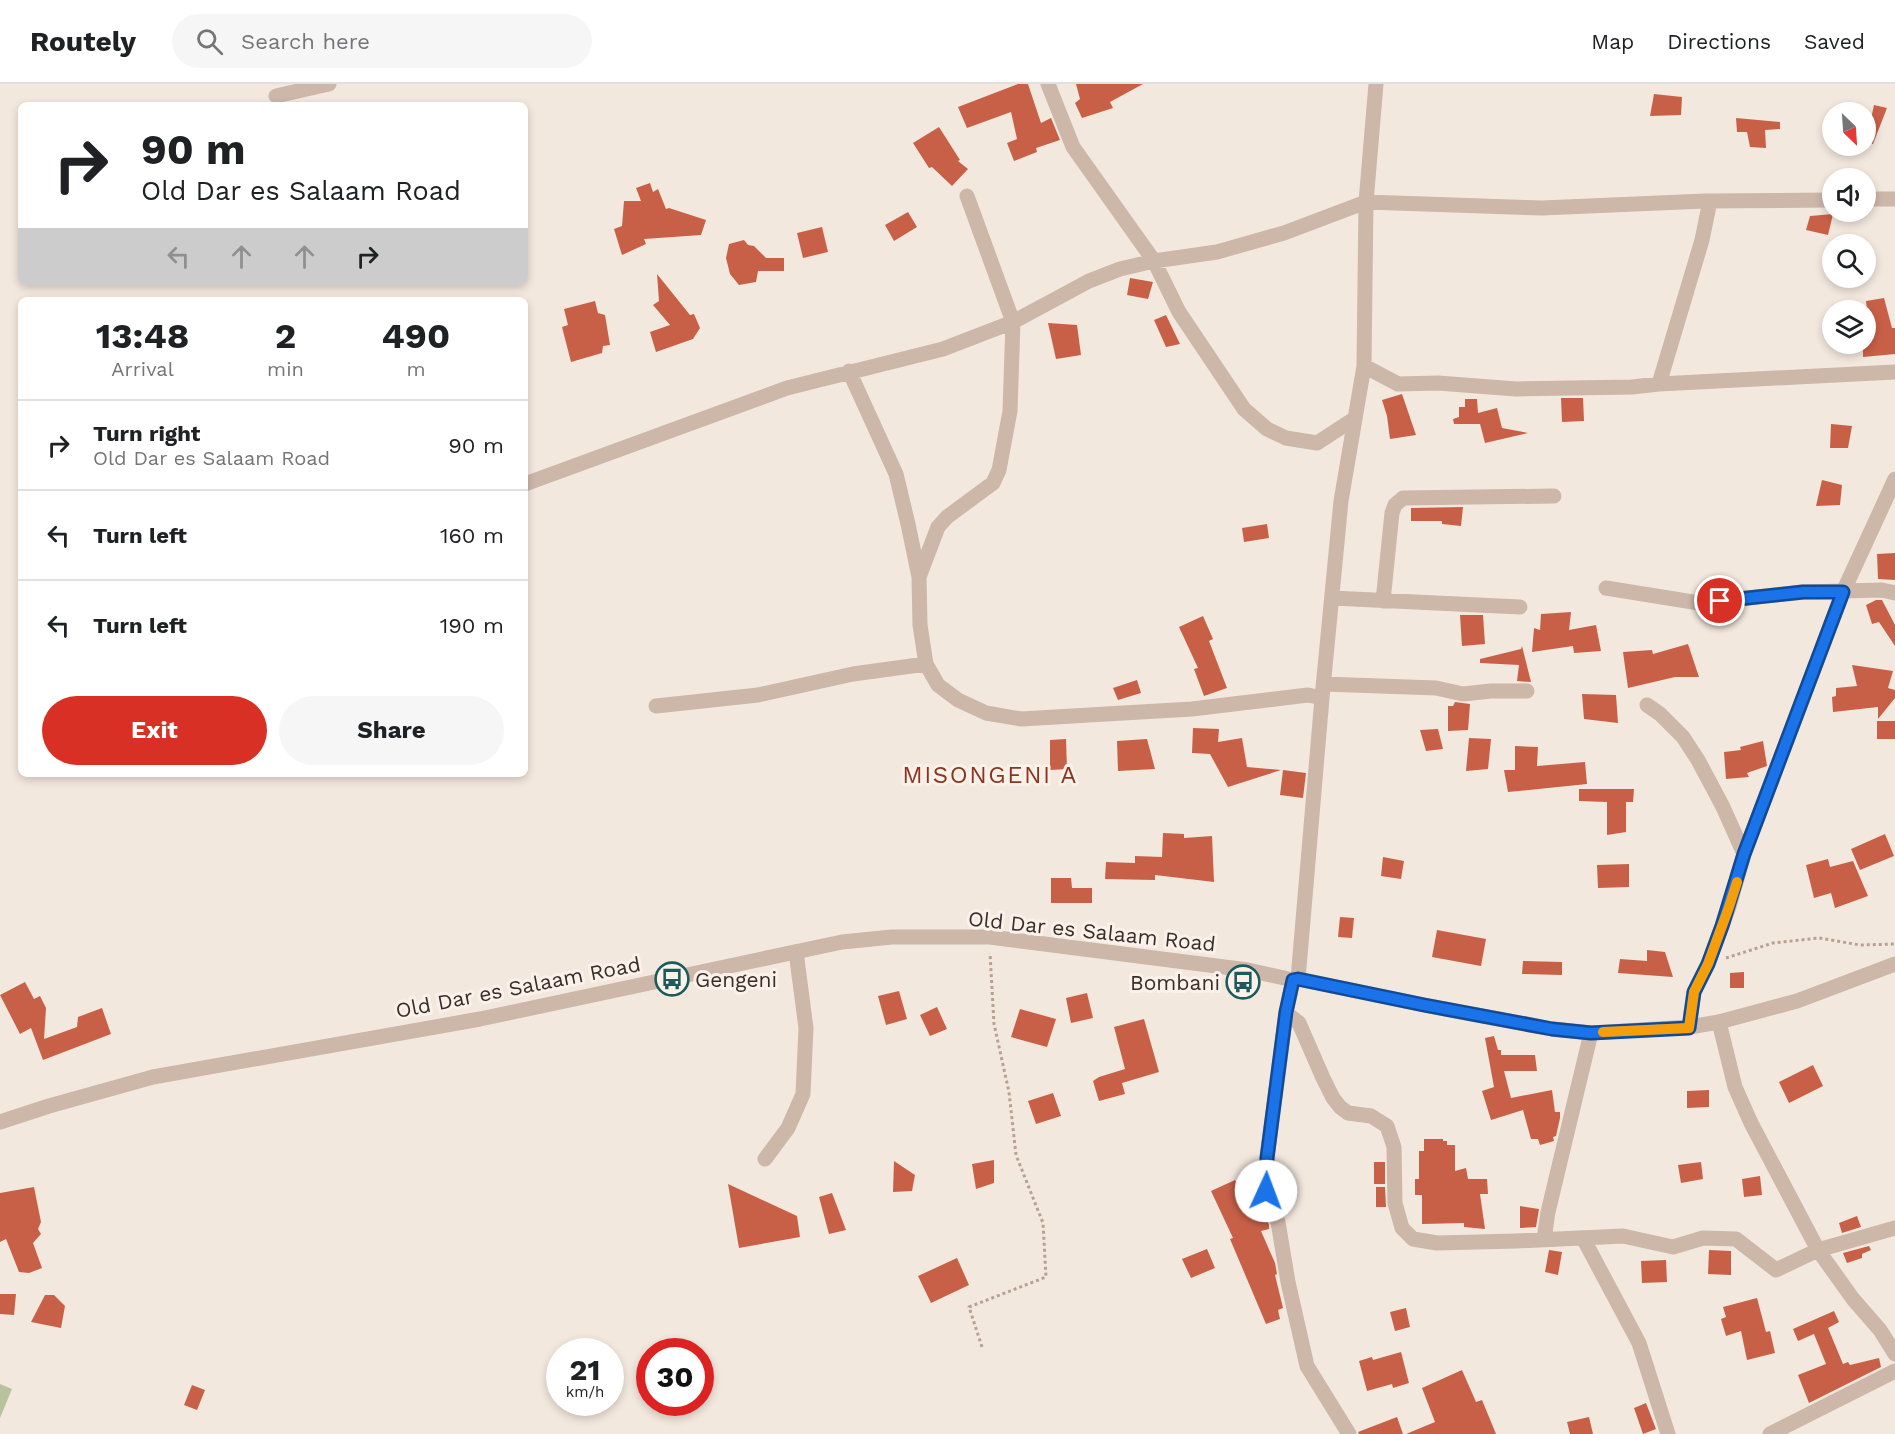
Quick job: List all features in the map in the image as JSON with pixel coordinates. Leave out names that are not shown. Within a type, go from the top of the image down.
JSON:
[{"type":"street","points":[[276,96],[329,84]]},
{"type":"street","points":[[1048,84],[1073,147],[1154,261],[1179,312],[1244,409],[1267,429],[1286,438],[1317,443],[1354,419]]},
{"type":"street","points":[[1349,1434],[1307,1366],[1288,1282],[1278,1222],[1266,1191],[1267,1158],[1286,1012],[1296,980],[1341,501],[1364,366],[1366,202],[1376,84]]},
{"type":"street","points":[[919,577],[938,527],[946,517],[993,483],[999,470],[1010,411],[1013,322],[967,196]]},
{"type":"street","points":[[1876,199],[1895,199]]},
{"type":"street","points":[[528,483],[787,388],[943,349],[1013,322],[1089,281],[1120,269],[1154,261],[1217,252],[1273,237],[1366,202],[1542,208],[1710,201],[1822,200]]},
{"type":"street","points":[[1659,384],[1702,240],[1710,201]]},
{"type":"street","points":[[1364,366],[1398,384],[1438,383],[1516,389],[1632,387],[1895,372]]},
{"type":"street","points":[[849,372],[896,474],[919,577],[920,625],[926,664],[938,685],[958,700],[986,713],[1021,719],[1192,709],[1308,695],[1323,691],[1436,688],[1463,694],[1527,691]]},
{"type":"street","points":[[1689,1028],[1694,992],[1708,964],[1729,907],[1744,854],[1843,592],[1895,478]]},
{"type":"street","points":[[1383,601],[1392,513],[1395,505],[1403,498],[1554,496]]},
{"type":"street","points":[[1606,588],[1699,603],[1803,592],[1882,590],[1895,593]]},
{"type":"street","points":[[1332,598],[1520,607]]},
{"type":"street","points":[[656,706],[758,695],[853,674],[926,664]]},
{"type":"street","points":[[1647,705],[1660,714],[1683,737],[1693,752],[1723,807],[1744,854]]},
{"type":"street","name":"Old Dar es Salaam Road","points":[[0,1122],[153,1077],[480,1018],[842,942],[892,937],[990,937],[1248,970],[1552,1029],[1591,1033],[1689,1028],[1719,1022],[1797,1001],[1895,964]]},
{"type":"street","points":[[765,1159],[788,1128],[803,1094],[806,1028],[796,952]]},
{"type":"street","points":[[1286,1012],[1299,1023],[1323,1078],[1340,1107],[1348,1113],[1371,1116],[1387,1126],[1394,1147],[1395,1203],[1402,1228],[1413,1239],[1437,1243],[1623,1236],[1673,1247],[1703,1238],[1736,1239],[1776,1270],[1818,1250],[1895,1228]]},
{"type":"street","points":[[1719,1022],[1735,1087],[1751,1123],[1818,1250],[1853,1299],[1880,1330],[1895,1354]]},
{"type":"street","points":[[1544,1239],[1548,1212],[1591,1033]]},
{"type":"street","points":[[1583,1238],[1639,1343],[1668,1434]]},
{"type":"street","points":[[1770,1434],[1895,1371]]},
{"type":"path","points":[[982,1347],[969,1306],[1046,1277],[1043,1223],[1016,1155],[1009,1092],[994,1024],[990,937]]},
{"type":"path","points":[[1708,964],[1773,944],[1819,938],[1860,945],[1895,944]]},
{"type":"green space","points":[[0,1384],[12,1389],[0,1418]]},
{"type":"building","points":[[1018,84],[1028,84],[1041,123],[1051,118],[1060,140],[1036,148],[1037,152],[1014,161],[1007,143],[1017,139],[1011,112],[967,128],[958,107]]},
{"type":"building","points":[[1076,84],[1143,84],[1110,102],[1113,108],[1082,118],[1075,103],[1080,99]]},
{"type":"building","points":[[1654,94],[1682,97],[1681,115],[1650,116]]},
{"type":"building","points":[[1876,105],[1887,108],[1876,136]]},
{"type":"building","points":[[1736,118],[1780,122],[1780,129],[1765,130],[1766,148],[1750,147],[1747,132],[1737,132]]},
{"type":"building","points":[[939,127],[960,160],[958,161],[968,169],[952,186],[932,167],[929,168],[913,143]]},
{"type":"building","points":[[650,183],[653,192],[658,189],[666,209],[706,220],[701,235],[644,239],[646,244],[622,255],[614,229],[622,226],[624,201],[641,201],[636,188]]},
{"type":"building","points":[[908,212],[917,227],[894,241],[885,225]]},
{"type":"building","points":[[1822,215],[1822,222],[1831,222],[1828,234],[1806,230],[1810,216]]},
{"type":"building","points":[[822,227],[828,252],[803,258],[797,233]]},
{"type":"building","points":[[744,240],[766,258],[784,258],[784,271],[758,271],[756,282],[739,285],[730,274],[726,258],[729,244]]},
{"type":"building","points":[[657,274],[690,315],[694,314],[700,328],[693,339],[656,352],[650,332],[670,325],[653,305],[659,301]]},
{"type":"building","points":[[1130,278],[1153,282],[1148,299],[1127,295]]},
{"type":"building","points":[[1884,298],[1892,328],[1895,328],[1895,354],[1863,357],[1863,354],[1876,354],[1876,300],[1872,300]]},
{"type":"building","points":[[595,301],[598,313],[605,315],[610,345],[603,346],[602,353],[571,362],[562,327],[568,325],[564,309]]},
{"type":"building","points":[[1166,315],[1180,344],[1166,347],[1154,320]]},
{"type":"building","points":[[1048,323],[1077,325],[1081,355],[1056,359]]},
{"type":"building","points":[[1402,394],[1416,435],[1390,439],[1382,400]]},
{"type":"building","points":[[1561,398],[1583,398],[1584,421],[1562,422]]},
{"type":"building","points":[[1465,399],[1477,399],[1478,413],[1497,408],[1502,428],[1528,433],[1485,443],[1480,424],[1454,424],[1453,419],[1459,417],[1459,407],[1465,407]]},
{"type":"building","points":[[1831,424],[1852,426],[1848,448],[1830,448]]},
{"type":"building","points":[[1822,480],[1842,485],[1840,505],[1816,506]]},
{"type":"building","points":[[1463,507],[1461,526],[1442,524],[1442,521],[1411,521],[1411,508]]},
{"type":"building","points":[[1267,524],[1269,538],[1244,542],[1242,528]]},
{"type":"building","points":[[1895,553],[1895,580],[1878,579],[1877,554]]},
{"type":"building","points":[[1882,600],[1895,625],[1895,646],[1879,622],[1872,624],[1866,605]]},
{"type":"building","points":[[1571,612],[1569,630],[1596,625],[1601,651],[1574,653],[1573,646],[1532,652],[1534,628],[1540,630],[1541,614]]},
{"type":"building","points":[[1460,615],[1483,615],[1485,644],[1462,646]]},
{"type":"building","points":[[1203,616],[1213,639],[1209,641],[1227,688],[1204,696],[1194,669],[1198,668],[1179,627]]},
{"type":"building","points":[[1688,644],[1699,677],[1675,677],[1628,688],[1623,652],[1652,650],[1653,654]]},
{"type":"building","points":[[1522,646],[1531,682],[1517,681],[1519,665],[1480,663],[1480,659],[1521,649]]},
{"type":"building","points":[[1852,665],[1893,671],[1888,688],[1895,690],[1895,698],[1878,719],[1878,707],[1833,712],[1832,697],[1836,696],[1836,688],[1857,686]]},
{"type":"building","points":[[1137,680],[1141,693],[1118,700],[1113,688]]},
{"type":"building","points":[[1582,694],[1616,695],[1618,723],[1584,719]]},
{"type":"building","points":[[1455,702],[1470,704],[1468,730],[1448,731],[1448,706],[1453,706]]},
{"type":"building","points":[[1877,721],[1895,721],[1895,739],[1877,739]]},
{"type":"building","points":[[1193,728],[1219,729],[1218,742],[1242,738],[1247,767],[1281,770],[1228,787],[1210,754],[1192,753]]},
{"type":"building","points":[[1438,729],[1443,749],[1426,751],[1420,730]]},
{"type":"building","points":[[1469,738],[1491,739],[1488,769],[1466,771]]},
{"type":"building","points":[[1066,739],[1067,769],[1050,770],[1050,740]]},
{"type":"building","points":[[1147,739],[1155,769],[1118,771],[1117,741]]},
{"type":"building","points":[[1763,741],[1767,766],[1747,773],[1749,777],[1726,779],[1724,752],[1741,750],[1740,747]]},
{"type":"building","points":[[1515,746],[1538,747],[1537,766],[1585,762],[1587,784],[1508,792],[1504,770],[1515,770]]},
{"type":"building","points":[[1283,770],[1306,773],[1303,798],[1280,795]]},
{"type":"building","points":[[1579,789],[1634,789],[1633,802],[1626,802],[1626,832],[1607,835],[1607,802],[1579,801]]},
{"type":"building","points":[[1163,833],[1184,834],[1184,838],[1212,836],[1214,882],[1155,875],[1155,880],[1105,879],[1106,862],[1135,863],[1135,856],[1162,857]]},
{"type":"building","points":[[1885,834],[1894,856],[1860,870],[1851,849]]},
{"type":"building","points":[[1383,857],[1404,861],[1401,879],[1381,876]]},
{"type":"building","points":[[1828,859],[1830,867],[1853,861],[1868,896],[1835,908],[1831,893],[1814,898],[1806,865]]},
{"type":"building","points":[[1629,864],[1629,887],[1598,888],[1597,865]]},
{"type":"building","points":[[1051,878],[1071,878],[1072,888],[1092,888],[1092,903],[1051,903]]},
{"type":"building","points":[[1340,917],[1354,918],[1352,938],[1338,937]]},
{"type":"building","points":[[1437,930],[1486,939],[1481,966],[1432,957]]},
{"type":"building","points":[[1647,950],[1665,952],[1673,977],[1618,973],[1620,959],[1647,961]]},
{"type":"building","points":[[1523,961],[1562,962],[1562,975],[1522,974]]},
{"type":"building","points":[[1744,972],[1744,988],[1730,988],[1730,973]]},
{"type":"building","points":[[25,982],[34,999],[40,996],[46,1008],[44,1039],[77,1027],[78,1017],[102,1008],[111,1034],[43,1060],[31,1028],[20,1034],[0,995]]},
{"type":"building","points":[[899,991],[907,1019],[886,1025],[878,996]]},
{"type":"building","points":[[1087,993],[1093,1018],[1071,1023],[1066,998]]},
{"type":"building","points":[[937,1007],[947,1029],[930,1036],[920,1015]]},
{"type":"building","points":[[1020,1009],[1056,1019],[1047,1047],[1011,1037]]},
{"type":"building","points":[[1144,1019],[1159,1072],[1122,1083],[1125,1094],[1099,1101],[1093,1081],[1125,1069],[1114,1027]]},
{"type":"building","points":[[1494,1036],[1501,1055],[1535,1055],[1537,1071],[1504,1071],[1511,1098],[1552,1090],[1555,1112],[1560,1112],[1554,1141],[1540,1145],[1538,1139],[1531,1139],[1523,1110],[1491,1120],[1482,1091],[1494,1087],[1485,1038]]},
{"type":"building","points":[[1813,1065],[1823,1086],[1789,1103],[1779,1082]]},
{"type":"building","points":[[1709,1090],[1709,1107],[1687,1108],[1687,1091]]},
{"type":"building","points":[[1053,1093],[1061,1116],[1036,1124],[1028,1101]]},
{"type":"building","points":[[1424,1139],[1443,1139],[1447,1141],[1447,1145],[1455,1145],[1455,1171],[1466,1168],[1468,1179],[1487,1179],[1488,1194],[1480,1194],[1485,1229],[1464,1227],[1464,1223],[1422,1224],[1422,1195],[1415,1195],[1415,1179],[1419,1179],[1419,1151],[1424,1151]]},
{"type":"building","points":[[994,1160],[994,1183],[976,1189],[972,1164]]},
{"type":"building","points":[[894,1161],[915,1175],[912,1191],[893,1192]]},
{"type":"building","points":[[1374,1162],[1385,1162],[1385,1184],[1374,1184]]},
{"type":"building","points":[[1701,1162],[1703,1179],[1681,1183],[1678,1165]]},
{"type":"building","points":[[1760,1176],[1762,1195],[1744,1197],[1742,1179]]},
{"type":"building","points":[[1235,1180],[1253,1219],[1265,1215],[1269,1225],[1269,1229],[1261,1231],[1275,1263],[1277,1274],[1275,1275],[1283,1308],[1278,1310],[1280,1319],[1266,1324],[1230,1239],[1233,1238],[1211,1191]]},
{"type":"building","points":[[728,1184],[797,1216],[800,1237],[739,1248]]},
{"type":"building","points":[[34,1187],[41,1222],[38,1229],[41,1234],[33,1243],[42,1268],[29,1273],[19,1272],[6,1239],[0,1242],[0,1193]]},
{"type":"building","points":[[1376,1187],[1385,1187],[1386,1207],[1376,1207]]},
{"type":"building","points":[[832,1193],[846,1230],[829,1234],[819,1197]]},
{"type":"building","points":[[1520,1206],[1539,1209],[1536,1227],[1520,1228]]},
{"type":"building","points":[[1857,1216],[1861,1227],[1842,1233],[1839,1223]]},
{"type":"building","points":[[1869,1246],[1871,1250],[1862,1254],[1862,1258],[1847,1263],[1843,1253]]},
{"type":"building","points":[[1207,1249],[1215,1268],[1191,1278],[1182,1259]]},
{"type":"building","points":[[1549,1250],[1562,1252],[1558,1275],[1545,1272]]},
{"type":"building","points":[[1709,1250],[1731,1251],[1731,1275],[1708,1274]]},
{"type":"building","points":[[957,1258],[969,1285],[931,1303],[918,1276]]},
{"type":"building","points":[[1666,1260],[1667,1282],[1642,1283],[1641,1261]]},
{"type":"building","points":[[0,1294],[16,1294],[14,1315],[0,1314]]},
{"type":"building","points":[[45,1295],[54,1295],[65,1306],[61,1328],[31,1322]]},
{"type":"building","points":[[1757,1298],[1766,1332],[1770,1331],[1775,1353],[1747,1360],[1741,1331],[1726,1336],[1721,1319],[1726,1317],[1723,1307]]},
{"type":"building","points":[[1406,1308],[1410,1327],[1395,1331],[1390,1312]]},
{"type":"building","points":[[1834,1311],[1839,1322],[1828,1328],[1843,1364],[1848,1362],[1850,1365],[1879,1358],[1881,1367],[1809,1403],[1798,1375],[1826,1364],[1814,1334],[1798,1341],[1793,1329]]},
{"type":"building","points":[[1401,1352],[1409,1383],[1393,1388],[1392,1384],[1367,1391],[1359,1361],[1372,1357],[1373,1360]]},
{"type":"building","points":[[1462,1370],[1476,1402],[1482,1400],[1496,1434],[1406,1434],[1435,1422],[1422,1388]]},
{"type":"building","points":[[192,1385],[205,1390],[197,1410],[184,1405]]},
{"type":"building","points":[[1646,1403],[1656,1429],[1643,1434],[1634,1408]]},
{"type":"building","points":[[1397,1417],[1403,1434],[1359,1434],[1358,1432]]},
{"type":"building","points":[[1589,1417],[1593,1434],[1570,1434],[1567,1422]]},
{"type":"slow traffic","points":[[1603,1032],[1689,1028],[1694,992],[1708,964],[1737,882]]},
{"type":"place","name":"Gengeni","points":[[672,979]]},
{"type":"place","name":"Bombani","points":[[1243,982]]},
{"type":"district","name":"MISONGENI A","points":[[990,775]]},
{"type":"route","points":[[1266,1191],[1267,1158],[1286,1012],[1293,980],[1298,979],[1552,1029],[1591,1033],[1689,1028],[1694,992],[1708,964],[1729,907],[1744,854],[1843,592],[1803,592],[1720,601]]}]
